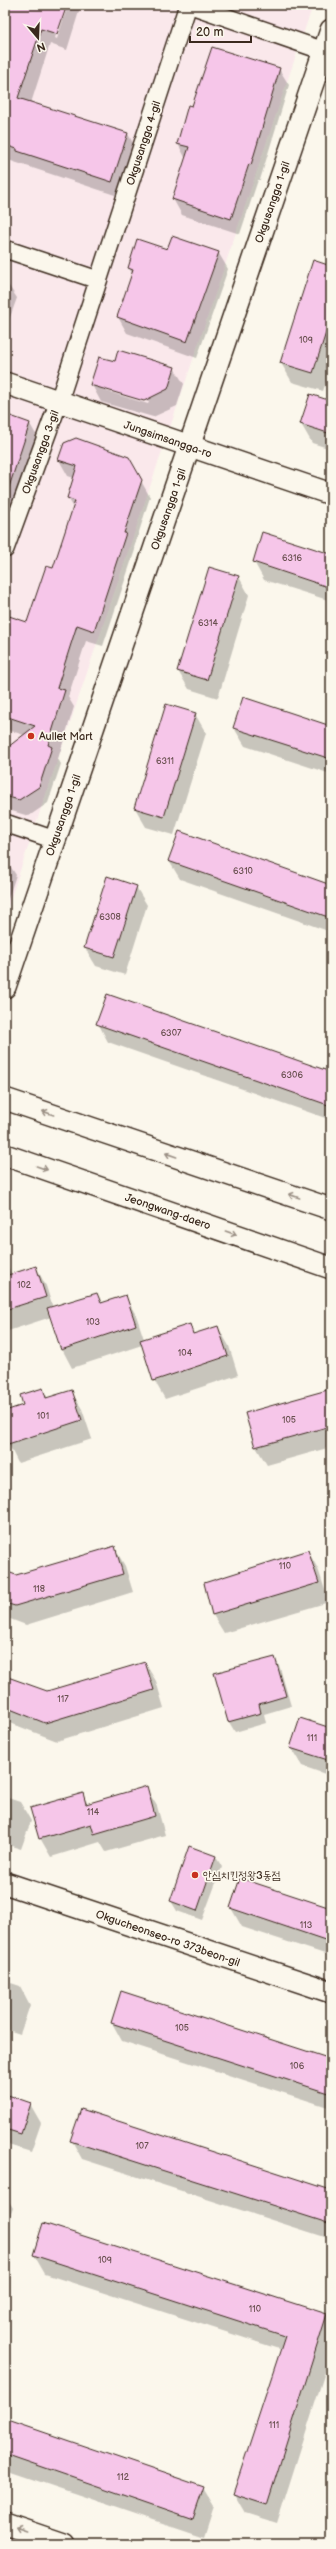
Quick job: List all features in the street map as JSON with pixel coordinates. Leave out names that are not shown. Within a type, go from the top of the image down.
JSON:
[{"type":"street","name":"Okgusangga 4-gil","points":[[59,402],[189,5],[324,51]]},
{"type":"street","name":"Okgusangga 1-gil","points":[[5,987],[331,30]]},
{"type":"street","points":[[5,249],[98,280]]},
{"type":"street","name":"Jungsimsangga-ro","points":[[5,383],[331,494]]},
{"type":"street","name":"Okgusangga 3-gil","points":[[5,549],[9,524],[59,402]]},
{"type":"street","points":[[5,823],[55,840]]},
{"type":"street","points":[[5,1099],[331,1209]]},
{"type":"street","name":"Jeongwang-daero","points":[[5,1155],[331,1268]]},
{"type":"street","name":"Okgucheonseo-ro 373beon-gil","points":[[5,1883],[331,1992]]},
{"type":"street","points":[[5,2524],[64,2544]]},
{"type":"shaded area","points":[[5,5],[313,5],[5,915]]},
{"type":"building","points":[[5,5],[67,5],[57,34],[41,29],[18,98],[128,133],[112,182],[17,151],[17,149],[5,145]]},
{"type":"building","points":[[212,47],[280,68],[251,165],[249,164],[231,219],[172,199],[189,147],[177,144],[188,105],[192,106]]},
{"type":"building","points":[[172,236],[219,252],[187,342],[117,317],[133,270],[128,268],[137,239],[167,249]]},
{"type":"building","points":[[313,260],[331,266],[331,317],[313,373],[280,363]]},
{"type":"building","points":[[118,350],[175,367],[168,389],[144,401],[90,385],[99,357],[115,361]]},
{"type":"building","points":[[310,394],[331,401],[331,434],[300,424]]},
{"type":"building","points":[[5,414],[30,423],[8,490],[5,490]]},
{"type":"building","points":[[76,438],[129,457],[142,480],[94,631],[77,625],[57,688],[65,690],[48,745],[52,747],[39,787],[19,800],[5,796],[5,757],[8,747],[35,726],[5,716],[5,628],[9,616],[27,622],[46,566],[53,568],[75,501],[67,498],[77,466],[58,460],[64,443]]},
{"type":"building","points":[[262,532],[331,554],[331,588],[253,562]]},
{"type":"building","points":[[209,567],[239,576],[207,680],[177,671]]},
{"type":"building","points":[[243,697],[331,726],[331,759],[233,728]]},
{"type":"building","points":[[166,704],[196,713],[164,817],[134,808]]},
{"type":"building","points":[[179,831],[331,885],[331,918],[168,861]]},
{"type":"building","points":[[107,876],[137,886],[114,957],[84,948]]},
{"type":"building","points":[[107,994],[331,1072],[331,1106],[96,1024]]},
{"type":"building","points":[[36,1266],[46,1297],[5,1310],[5,1276]]},
{"type":"building","points":[[97,1293],[101,1303],[126,1295],[136,1325],[61,1350],[47,1308]]},
{"type":"building","points":[[190,1324],[193,1334],[218,1326],[228,1356],[153,1381],[140,1340]]},
{"type":"building","points":[[43,1388],[46,1398],[72,1390],[82,1420],[5,1445],[5,1411],[23,1405],[20,1395]]},
{"type":"building","points":[[331,1389],[331,1426],[255,1447],[245,1413]]},
{"type":"building","points":[[115,1546],[123,1574],[15,1606],[5,1603],[5,1571],[16,1575]]},
{"type":"building","points":[[308,1550],[319,1583],[212,1615],[204,1583]]},
{"type":"building","points":[[275,1657],[286,1696],[259,1704],[261,1713],[228,1722],[214,1673]]},
{"type":"building","points":[[145,1662],[154,1690],[45,1723],[5,1707],[5,1676],[47,1691]]},
{"type":"building","points":[[300,1718],[331,1728],[331,1761],[290,1748]]},
{"type":"building","points":[[147,1786],[155,1816],[94,1834],[91,1824],[39,1839],[30,1808],[83,1793],[86,1804]]},
{"type":"building","points":[[189,1846],[216,1856],[197,1911],[170,1901]]},
{"type":"building","points":[[240,1878],[331,1908],[331,1942],[230,1908]]},
{"type":"building","points":[[121,1991],[331,2059],[331,2094],[111,2023]]},
{"type":"building","points":[[5,2094],[31,2103],[21,2134],[5,2129]]},
{"type":"building","points":[[81,2109],[331,2190],[331,2224],[70,2141]]},
{"type":"building","points":[[43,2223],[327,2314],[267,2505],[233,2494],[285,2336],[33,2255]]},
{"type":"building","points":[[5,2419],[204,2487],[193,2519],[5,2454]]},
{"type":"place","name":"Aullet Mart","points":[[31,736]]},
{"type":"place","name":"안심치킨정왕3동점","points":[[195,1875]]}]
